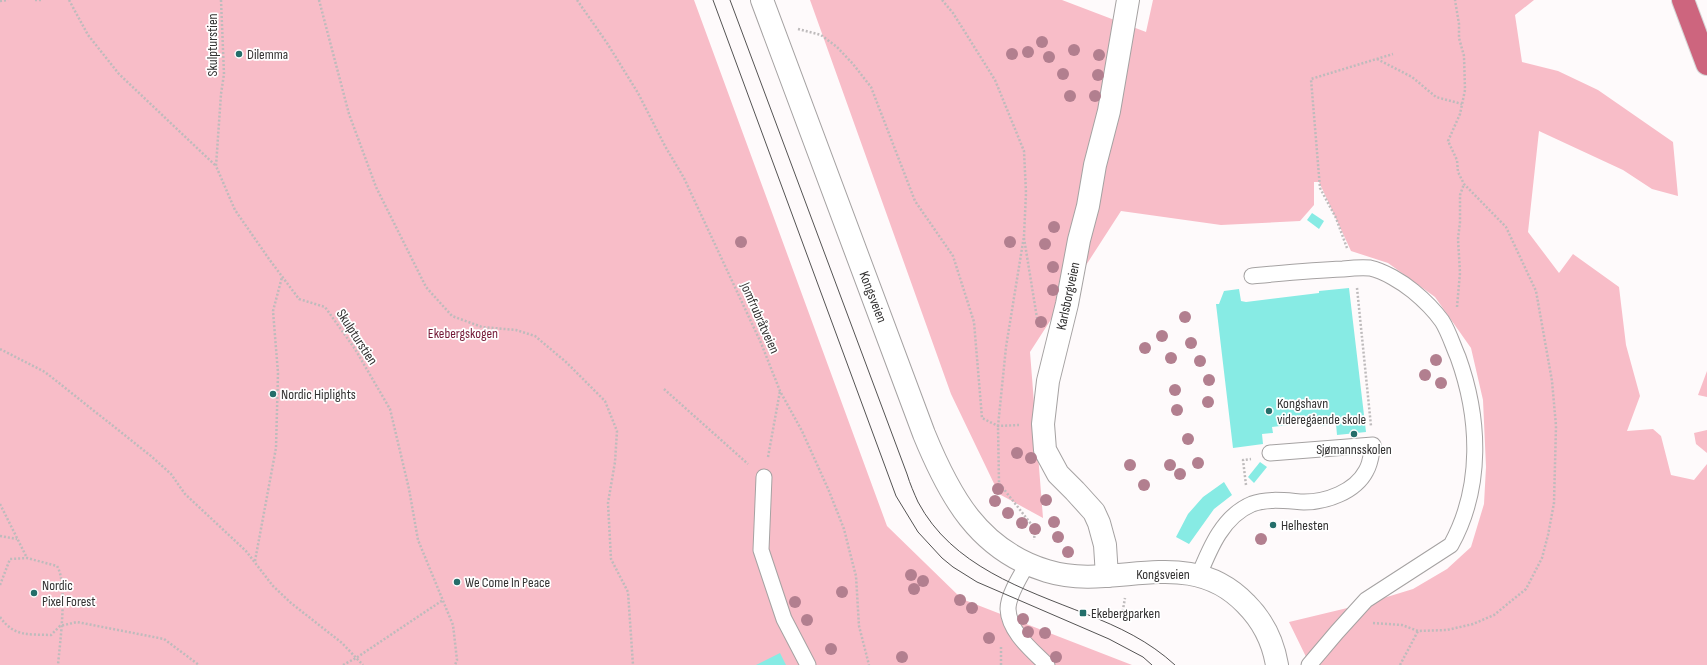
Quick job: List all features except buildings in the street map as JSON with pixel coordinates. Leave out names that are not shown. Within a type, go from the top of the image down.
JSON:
[{"type":"highway","points":[[1684,0],[1707,64]]},
{"type":"main road","name":"Kongsveien","points":[[762,0],[819,156],[937,464],[955,500],[972,523],[992,541],[1028,563],[1046,571],[1068,576],[1107,576],[1165,572],[1199,575],[1224,585],[1253,611],[1271,639],[1277,665]]},
{"type":"main road","name":"Karlsborgveien","points":[[1107,576],[1105,545],[1099,523],[1094,512],[1075,490],[1058,474],[1045,450],[1043,424],[1048,381],[1067,304],[1079,240],[1109,111],[1128,0]]},
{"type":"lane","points":[[1252,276],[1371,268],[1400,281],[1426,302],[1442,322],[1451,339],[1467,381],[1471,401],[1475,454],[1472,488],[1468,508],[1451,545],[1366,600],[1309,665]]},
{"type":"lane","points":[[1199,575],[1208,553],[1221,530],[1240,511],[1252,504],[1263,501],[1314,502],[1345,492],[1360,480],[1366,472],[1370,463],[1373,445],[1270,453]]},
{"type":"lane","points":[[764,477],[760,550],[784,619],[808,665]]},
{"type":"lane","points":[[1028,563],[1011,598],[1008,608],[1010,620],[1022,640],[1047,665]]},
{"type":"path","points":[[0,1],[8,0]]},
{"type":"path","points":[[35,0],[42,0]]},
{"type":"path","points":[[70,0],[88,35],[119,74],[216,166]]},
{"type":"path","name":"Skulpturstien","points":[[221,0],[224,74],[221,94],[216,166],[235,210],[282,276],[300,299],[325,307],[355,349],[390,409],[409,489],[418,540],[453,625],[457,660],[455,665]]},
{"type":"path","points":[[319,0],[349,114],[376,187],[426,287],[452,316],[482,327],[516,330],[536,336],[566,362],[605,401],[617,432],[615,462],[608,503],[611,559],[628,592],[633,665]]},
{"type":"path","name":"Jomfrubråtveien","points":[[577,0],[607,43],[638,93],[665,146],[684,178],[759,336],[780,391],[802,431],[844,529],[856,576],[859,626],[869,665]]},
{"type":"path","points":[[942,0],[953,12],[995,80],[1024,151],[1026,193],[1024,236],[1006,347],[998,426],[999,483],[1035,529],[1034,548],[1028,563]]},
{"type":"path","points":[[1349,619],[1402,625],[1418,631],[1447,630],[1473,624],[1494,615],[1526,588],[1542,558],[1554,502],[1556,426],[1552,381],[1536,291],[1506,227],[1464,184],[1458,172],[1457,160],[1448,141],[1460,114],[1465,90],[1464,56],[1459,38],[1459,24],[1455,0]]},
{"type":"path","points":[[792,26],[821,36],[836,47],[854,64],[872,88],[915,201],[952,256],[974,322],[982,418],[998,426],[1043,424]]},
{"type":"path","points":[[1373,445],[1355,268],[1336,218],[1320,188],[1311,79],[1393,54]]},
{"type":"path","points":[[1376,59],[1412,77],[1436,96],[1462,104]]},
{"type":"path","points":[[1457,313],[1460,273],[1458,239],[1460,222],[1460,195],[1464,184]]},
{"type":"path","points":[[1024,236],[1038,320]]},
{"type":"path","points":[[255,561],[276,448],[278,373],[273,311],[282,276]]},
{"type":"path","points":[[0,349],[45,372],[139,446],[171,474],[185,494],[246,551],[274,586],[291,603],[342,643],[363,665]]},
{"type":"path","points":[[664,389],[764,477]]},
{"type":"path","points":[[764,477],[780,391]]},
{"type":"path","points":[[1246,478],[1243,460],[1254,458]]},
{"type":"path","points":[[0,504],[27,558]]},
{"type":"path","points":[[0,536],[18,539]]},
{"type":"path","points":[[0,585],[10,559],[27,558],[57,566],[61,572],[64,588],[58,665]]},
{"type":"path","points":[[1122,615],[1125,596]]},
{"type":"path","points":[[343,665],[356,658],[443,600]]},
{"type":"path","points":[[0,617],[12,631],[30,634],[51,635],[60,626],[78,622],[164,639],[199,665]]},
{"type":"path","points":[[1400,665],[1418,631]]},
{"type":"green space","name":"Ekebergskogen","points":[[0,0],[694,0],[887,526],[962,599],[1132,665],[0,665]]},
{"type":"green space","points":[[810,0],[1062,0],[1146,32],[1153,0],[1534,0],[1515,15],[1522,62],[1558,71],[1598,90],[1673,142],[1678,196],[1652,189],[1623,170],[1539,131],[1528,232],[1559,273],[1573,254],[1619,287],[1626,345],[1640,396],[1627,431],[1653,429],[1661,436],[1671,475],[1694,480],[1707,464],[1707,665],[1310,665],[1289,622],[1364,604],[1413,589],[1447,569],[1471,547],[1484,504],[1486,467],[1483,400],[1471,348],[1435,297],[1388,263],[1351,251],[1319,182],[1314,182],[1314,205],[1300,221],[1221,225],[1121,211],[1030,352],[1043,518],[999,494],[951,394]]},
{"type":"green space","points":[[1707,371],[1707,397],[1698,395]]},
{"type":"green space","points":[[1707,430],[1707,453],[1696,444],[1694,433]]},
{"type":"tram line","points":[[713,0],[896,496],[918,532],[942,558],[953,567],[977,582],[1109,639],[1143,657],[1152,665]]},
{"type":"tram line","points":[[730,0],[911,485],[918,502],[932,524],[950,543],[969,559],[991,573],[1038,595],[1133,635],[1165,656],[1175,665]]},
{"type":"place","name":"Dilemma","points":[[239,54]]},
{"type":"place","name":"Nordic Hiplights","points":[[273,394]]},
{"type":"place","name":"Kongshavn videregående skole","points":[[1269,411]]},
{"type":"place","name":"Sjømannsskolen","points":[[1354,434]]},
{"type":"place","name":"Helhesten","points":[[1273,525]]},
{"type":"place","name":"We Come In Peace","points":[[457,582]]},
{"type":"place","name":"Nordic Pixel Forest","points":[[34,593]]},
{"type":"place","name":"Ekebergparken","points":[[1083,613]]}]
